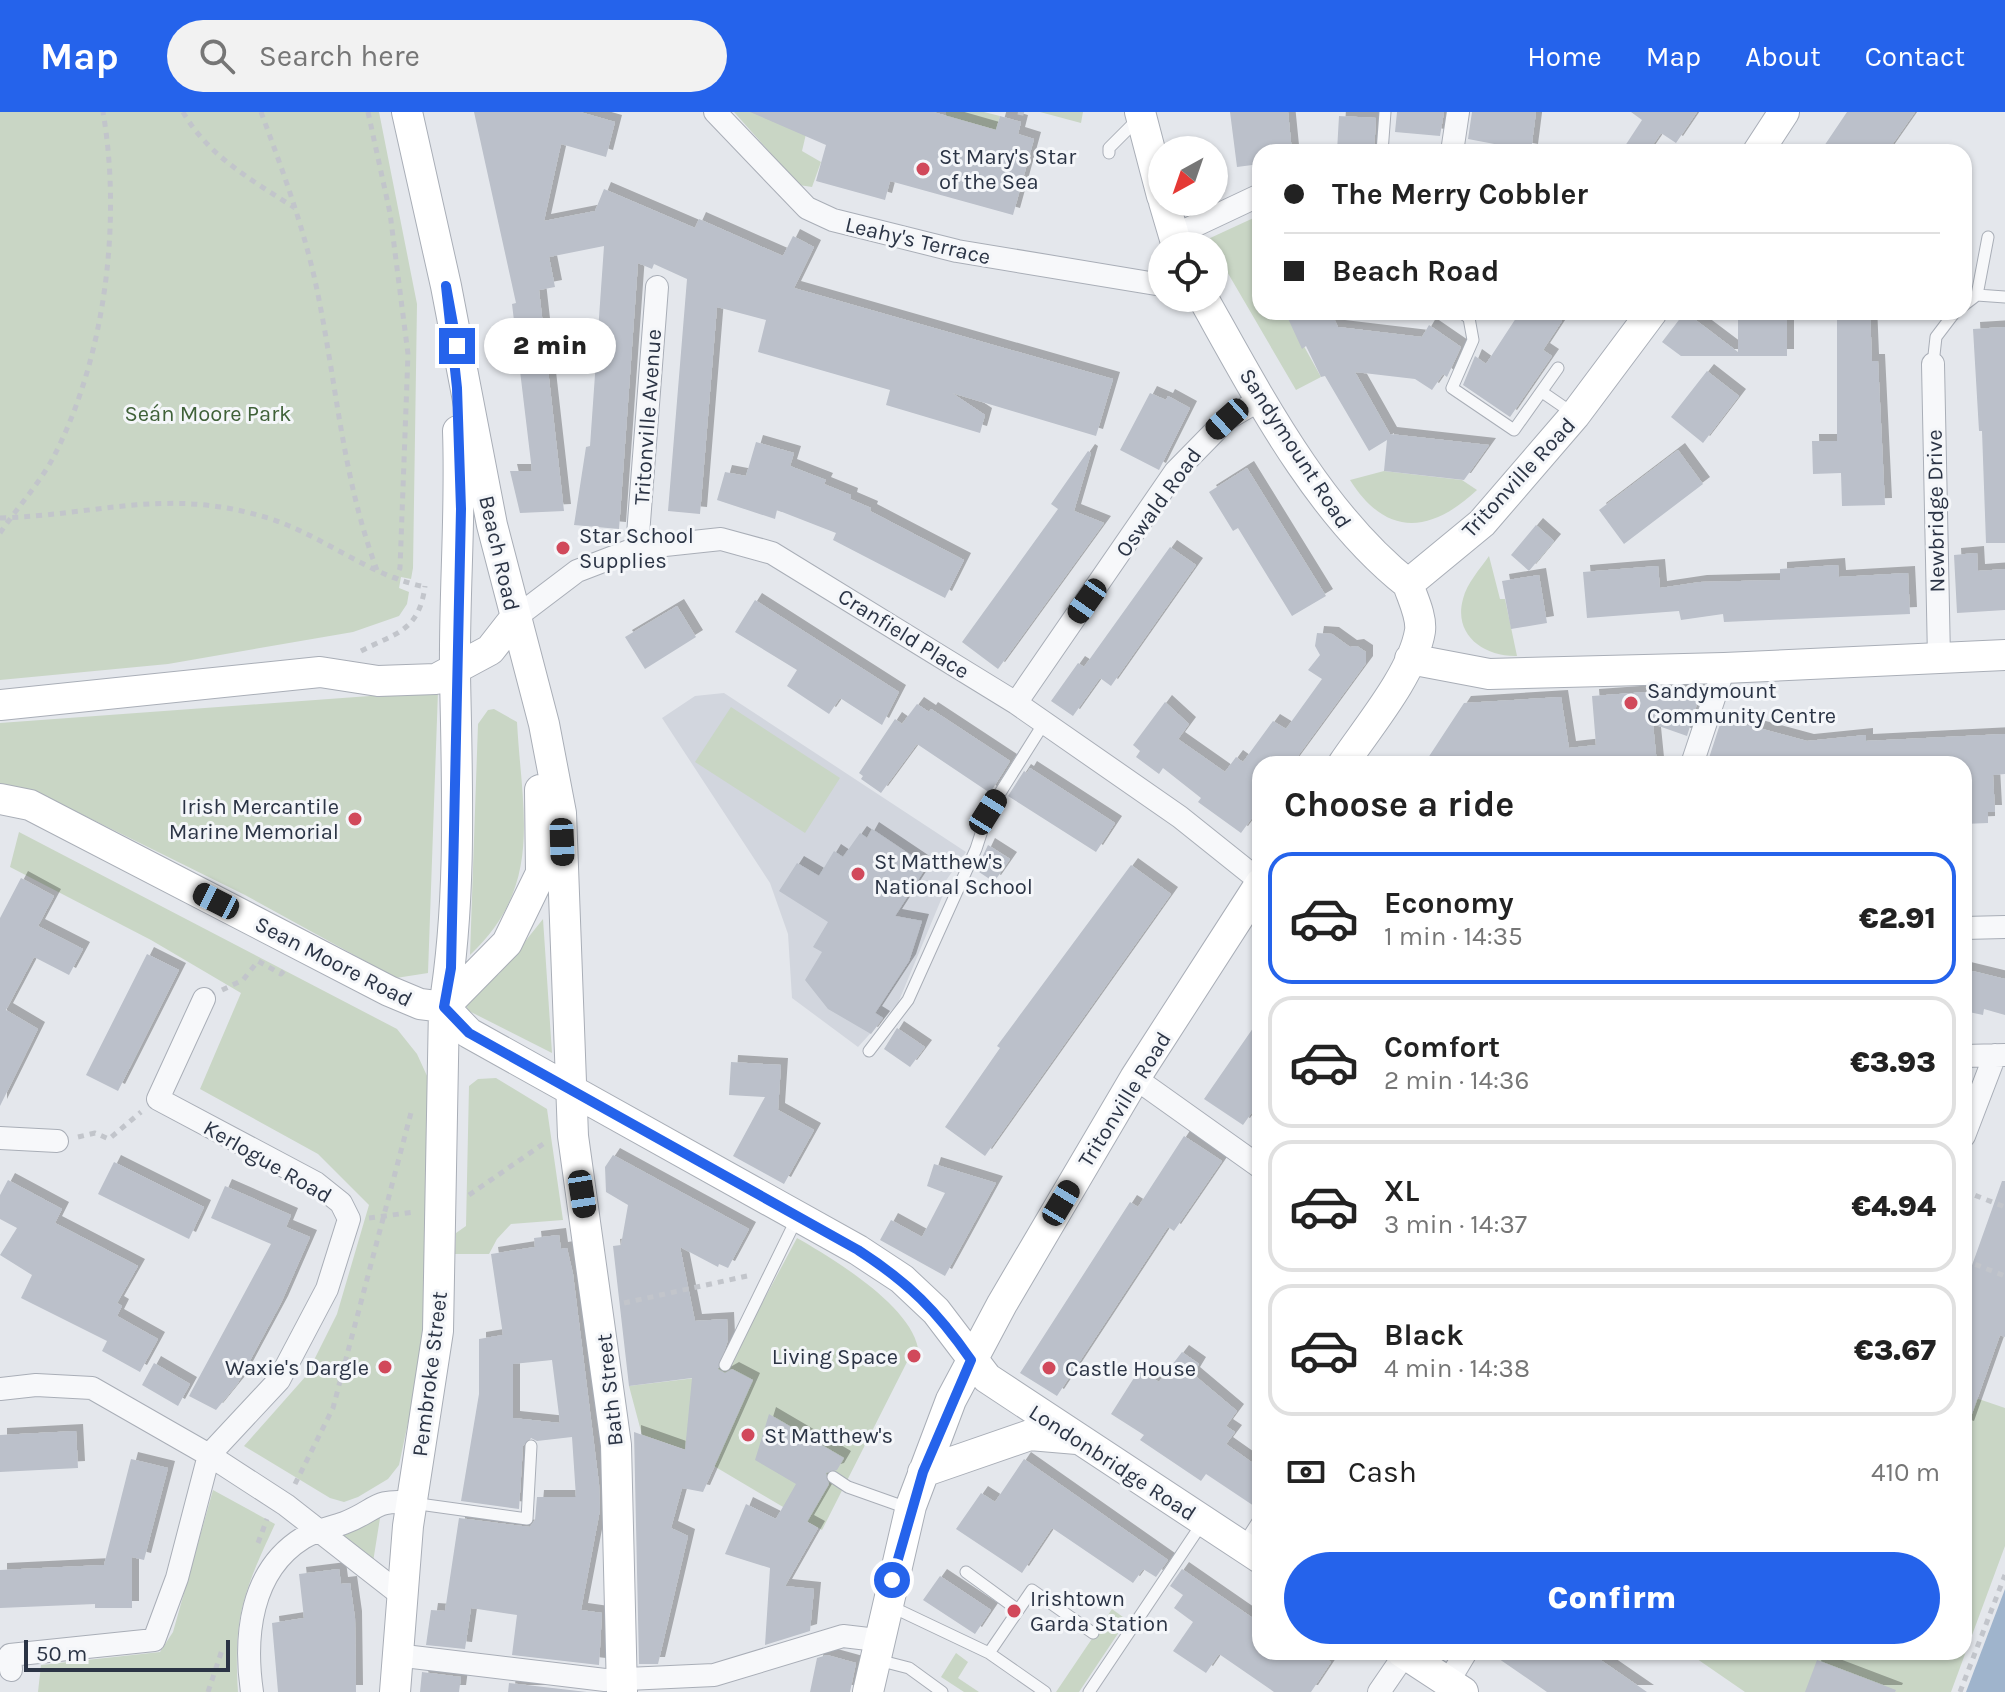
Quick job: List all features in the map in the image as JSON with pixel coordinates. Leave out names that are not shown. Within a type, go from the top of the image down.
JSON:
[{"type":"main road","name":"Beach Road","points":[[407,112],[446,286],[492,525],[544,724],[561,813],[573,1091]]},
{"type":"main road","points":[[1763,144],[1784,112]]},
{"type":"main road","points":[[1140,114],[1148,144]]},
{"type":"main road","name":"Beach Road","points":[[444,1007],[451,968],[458,743],[455,672],[461,509],[457,388],[446,286]]},
{"type":"main road","name":"Sandymount Road","points":[[1211,312],[1348,530],[1374,557],[1408,584]]},
{"type":"main road","name":"Tritonville Road","points":[[1408,584],[1482,523],[1575,415],[1646,320]]},
{"type":"main road","points":[[1348,756],[1410,659],[1420,630],[1408,584]]},
{"type":"main road","points":[[0,705],[320,672],[378,681],[436,679],[455,672],[490,650],[515,618]]},
{"type":"main road","points":[[1410,659],[1489,674],[1724,668],[2005,655]]},
{"type":"main road","name":"Beach Road","points":[[444,1007],[507,943],[541,873],[539,766],[544,724]]},
{"type":"main road","name":"Sean Moore Road","points":[[0,799],[30,805],[389,991],[420,1004],[444,1007],[469,1033],[799,1215]]},
{"type":"main road","name":"Tritonville Road","points":[[868,1692],[886,1604],[911,1509],[923,1472],[971,1360],[1135,1078],[1252,895]]},
{"type":"main road","name":"Pembroke Street","points":[[395,1692],[400,1594],[438,1331],[444,1007]]},
{"type":"main road","name":"Bath Street","points":[[573,1091],[573,1136],[600,1309],[616,1445],[622,1686]]},
{"type":"main road","name":"Londonbridge Road","points":[[799,1215],[902,1279],[936,1311],[987,1378],[1251,1552]]},
{"type":"main road","points":[[923,1472],[1030,1435],[1079,1439]]},
{"type":"main road","points":[[1414,1660],[1455,1687]]},
{"type":"street","name":"Leahy's Terrace","points":[[715,112],[807,208],[833,220],[957,251],[1105,269],[1148,281]]},
{"type":"street","points":[[1453,144],[1458,112]]},
{"type":"street","points":[[1192,232],[1252,199]]},
{"type":"street","name":"Tritonville Avenue","points":[[637,548],[657,287]]},
{"type":"street","name":"Newbridge Drive","points":[[1933,364],[1939,658]]},
{"type":"street","name":"Oswald Road","points":[[1016,703],[1175,472],[1227,419],[1263,398]]},
{"type":"street","name":"Cranfield Place","points":[[515,618],[577,571],[637,548],[721,539],[772,553],[1016,703],[1180,817],[1252,876]]},
{"type":"street","points":[[1695,756],[1724,668]]},
{"type":"street","points":[[1972,928],[2005,927]]},
{"type":"street","points":[[158,1099],[204,999]]},
{"type":"street","points":[[1972,1056],[2000,1055],[1972,1118]]},
{"type":"street","points":[[1135,1078],[1252,1161]]},
{"type":"street","name":"Kerlogue Road","points":[[11,1670],[10,1655],[154,1640],[177,1578],[209,1455],[279,1380],[327,1289],[349,1219],[341,1203],[316,1183],[158,1099]]},
{"type":"street","points":[[0,1138],[57,1141]]},
{"type":"street","points":[[0,1389],[36,1385],[92,1388],[209,1455],[286,1505],[400,1594]]},
{"type":"street","points":[[252,1692],[246,1652],[253,1607],[283,1556],[301,1539],[359,1516],[387,1500],[412,1503]]},
{"type":"street","points":[[396,1655],[622,1686],[714,1675],[843,1636],[876,1649]]},
{"type":"street","points":[[1379,1692],[1400,1660]]},
{"type":"street","points":[[1455,1687],[1463,1660]]},
{"type":"lane","points":[[1383,144],[1385,112]]},
{"type":"lane","points":[[1109,153],[1109,148],[1140,114]]},
{"type":"lane","points":[[1977,295],[1988,237]]},
{"type":"lane","points":[[1972,299],[1977,295],[2005,297]]},
{"type":"lane","points":[[1469,320],[1473,340],[1452,388],[1514,430],[1558,368]]},
{"type":"lane","points":[[1933,364],[1936,337],[1949,320]]},
{"type":"lane","points":[[1542,392],[1575,415]]},
{"type":"lane","points":[[869,1051],[908,1000],[976,849],[988,812],[1044,723]]},
{"type":"lane","points":[[725,1365],[799,1215]]},
{"type":"lane","points":[[412,1503],[527,1519],[531,1446]]},
{"type":"lane","points":[[833,1477],[848,1487],[911,1509]]},
{"type":"lane","points":[[1089,1692],[1203,1521]]},
{"type":"lane","points":[[966,1572],[1018,1610]]},
{"type":"lane","points":[[989,1653],[1032,1590],[1093,1633]]},
{"type":"lane","points":[[886,1604],[989,1653],[1045,1692]]},
{"type":"lane","points":[[876,1649],[942,1692]]},
{"type":"path","points":[[0,533],[53,459],[78,398],[100,323],[107,261],[110,167],[103,112]]},
{"type":"path","points":[[183,112],[195,133],[233,167],[296,209]]},
{"type":"path","points":[[261,112],[296,209],[314,276],[350,483],[377,570]]},
{"type":"path","points":[[368,112],[390,213],[408,354],[400,568],[395,580]]},
{"type":"path","points":[[1018,112],[1027,114]]},
{"type":"path","points":[[0,518],[132,502],[208,503],[273,520],[395,580],[421,586]]},
{"type":"path","points":[[320,672],[370,646],[388,641],[414,618]]},
{"type":"path","points":[[204,999],[243,980],[258,961],[281,974],[290,965]]},
{"type":"path","points":[[57,1141],[95,1133],[109,1139],[158,1099]]},
{"type":"path","points":[[257,1548],[266,1519],[286,1505],[333,1408],[414,1100]]},
{"type":"path","points":[[442,1209],[537,1146],[558,1137]]},
{"type":"path","points":[[1972,1194],[2005,1207]]},
{"type":"path","points":[[1972,1263],[2005,1276]]},
{"type":"path","points":[[600,1309],[770,1271]]},
{"type":"path","points":[[1960,1692],[2005,1575]]},
{"type":"path","points":[[208,1692],[227,1634]]},
{"type":"shaded area","name":"St Matthew's National School","points":[[724,693],[966,852],[940,889],[943,895],[898,1003],[858,1047],[792,998],[788,934],[770,883],[662,718],[695,696]]},
{"type":"green space","name":"Seán Moore Park","points":[[0,112],[379,112],[417,304],[413,568],[411,579],[401,577],[399,588],[409,592],[407,604],[399,616],[353,632],[168,664],[0,680]]},
{"type":"green space","points":[[734,112],[765,112],[806,134],[802,151],[821,162],[812,187],[799,185]]},
{"type":"green space","points":[[946,112],[984,112],[1000,116],[996,130],[946,116]]},
{"type":"green space","points":[[1040,112],[1083,112],[1081,123]]},
{"type":"green space","points":[[1252,219],[1252,314],[1228,273],[1228,232],[1223,232]]},
{"type":"green space","points":[[1255,320],[1289,320],[1321,377],[1296,390]]},
{"type":"green space","points":[[1384,471],[1462,480],[1477,490],[1460,505],[1426,521],[1409,523],[1394,520],[1378,512],[1350,480]]},
{"type":"green space","points":[[1489,556],[1500,599],[1505,599],[1517,656],[1493,653],[1483,648],[1467,633],[1463,623],[1461,612],[1465,593]]},
{"type":"green space","points":[[438,691],[428,973],[396,978],[245,895],[75,811],[0,785],[0,723]]},
{"type":"green space","points":[[731,707],[840,778],[805,833],[695,762]]},
{"type":"green space","points":[[494,709],[517,722],[523,847],[519,875],[509,902],[493,929],[470,955],[478,724],[488,710]]},
{"type":"green space","points":[[19,832],[397,1029],[417,1054],[433,1089],[428,1271],[420,1366],[399,1465],[388,1479],[358,1497],[344,1502],[330,1498],[244,1446],[306,1376],[337,1314],[369,1205],[318,1154],[200,1089],[241,993],[151,940],[10,867]]},
{"type":"green space","points":[[543,919],[552,1053],[467,1010],[465,997],[499,974]]},
{"type":"green space","points":[[496,1078],[547,1109],[563,1220],[511,1224],[497,1239],[489,1254],[455,1254],[456,1233],[466,1226],[469,1086],[478,1079]]},
{"type":"green space","points":[[797,1238],[868,1284],[901,1315],[918,1348],[907,1362],[822,1530],[687,1450],[642,1435],[629,1386],[712,1376],[716,1368],[728,1367]]},
{"type":"green space","points":[[1972,1397],[2005,1408],[2005,1546],[1972,1635]]},
{"type":"green space","points":[[213,1490],[275,1524],[248,1587],[239,1623],[238,1692],[38,1692],[41,1665],[160,1652],[173,1632]]},
{"type":"green space","points":[[381,1512],[373,1562],[341,1535]]},
{"type":"green space","points":[[1112,1609],[1127,1620],[1079,1692],[1056,1692]]},
{"type":"green space","points":[[956,1653],[968,1662],[958,1678],[979,1692],[964,1692],[941,1677]]},
{"type":"green space","points":[[1699,1660],[1963,1660],[1951,1692],[1745,1692]]},
{"type":"water","points":[[2005,1589],[2005,1692],[1966,1692]]},
{"type":"building","points":[[474,112],[580,112],[615,122],[606,157],[561,144],[544,221],[595,211],[604,189],[695,228],[699,219],[783,256],[793,236],[814,247],[794,288],[1113,379],[1096,436],[952,393],[985,415],[980,433],[886,405],[890,390],[758,352],[766,320],[717,307],[700,514],[668,511],[687,279],[654,264],[652,269],[638,263],[619,529],[574,525],[586,447],[590,446],[604,246],[549,257],[555,287],[539,290],[564,511],[520,513],[510,471],[532,471],[512,304],[516,303]]},
{"type":"building","name":"St Mary's Star of the Sea","points":[[750,112],[933,112],[996,130],[1000,116],[1021,122],[1018,134],[1034,139],[1013,215],[890,181],[885,200],[816,181],[826,145]]},
{"type":"building","points":[[1230,112],[1288,112],[1291,144],[1252,144],[1252,165],[1237,167]]},
{"type":"building","points":[[1397,112],[1444,112],[1440,136],[1395,132]]},
{"type":"building","points":[[1472,112],[1536,112],[1532,144],[1494,144],[1468,139]]},
{"type":"building","points":[[1631,112],[1697,112],[1676,143],[1661,133],[1653,144],[1626,144],[1642,120]]},
{"type":"building","points":[[1847,112],[1915,112],[1893,144],[1825,144]]},
{"type":"building","points":[[1339,116],[1376,118],[1374,144],[1337,144]]},
{"type":"building","points":[[1289,320],[1335,320],[1338,327],[1422,337],[1429,325],[1461,347],[1447,377],[1443,374],[1432,390],[1415,379],[1355,372],[1390,434],[1489,445],[1464,480],[1384,471],[1387,440],[1369,451],[1325,376],[1321,377],[1306,346],[1302,349]]},
{"type":"building","points":[[1515,320],[1562,321],[1543,350],[1552,356],[1510,417],[1463,385],[1475,356],[1486,364]]},
{"type":"building","points":[[1679,320],[1696,320],[1738,352],[1738,320],[1787,320],[1787,356],[1681,356],[1662,342]]},
{"type":"building","points":[[1837,320],[1870,320],[1872,361],[1878,361],[1885,505],[1842,506],[1841,473],[1813,474],[1812,441],[1837,441]]},
{"type":"building","points":[[2005,327],[2005,543],[1986,543],[1982,431],[1979,431],[1973,329]]},
{"type":"building","points":[[1707,371],[1739,396],[1703,443],[1671,417]]},
{"type":"building","points":[[1150,393],[1166,400],[1168,396],[1190,408],[1159,470],[1120,450]]},
{"type":"building","points":[[756,442],[794,453],[790,466],[826,480],[824,484],[851,495],[850,499],[871,508],[870,511],[964,560],[945,598],[833,540],[836,533],[777,510],[775,519],[717,500],[725,472],[746,476]]},
{"type":"building","points":[[1678,450],[1703,484],[1624,544],[1599,510]]},
{"type":"building","points":[[1088,451],[1091,453],[1074,511],[1104,523],[998,669],[962,642],[1058,509],[1051,504]]},
{"type":"building","points":[[1247,468],[1326,596],[1292,616],[1238,528],[1233,531],[1209,492]]},
{"type":"building","points":[[1536,525],[1554,541],[1529,571],[1511,555]]},
{"type":"building","points":[[1170,547],[1196,565],[1111,686],[1100,678],[1073,716],[1051,701],[1078,663],[1084,667]]},
{"type":"building","points":[[1977,553],[1978,571],[2005,569],[2005,610],[1957,613],[1954,555]]},
{"type":"building","points":[[1838,565],[1839,577],[1908,573],[1910,614],[1724,622],[1723,614],[1681,620],[1679,611],[1587,618],[1583,572],[1658,566],[1660,588],[1700,582],[1780,580],[1780,569]]},
{"type":"building","points":[[1539,575],[1547,623],[1511,629],[1502,581]]},
{"type":"building","points":[[755,600],[899,692],[882,725],[840,698],[829,714],[787,686],[797,670],[735,632]]},
{"type":"building","points":[[677,606],[696,637],[645,669],[625,637]]},
{"type":"building","points":[[1317,633],[1332,634],[1350,647],[1357,646],[1366,652],[1366,663],[1298,756],[1252,756],[1252,818],[1241,833],[1198,802],[1201,798],[1163,768],[1159,774],[1136,757],[1140,751],[1133,745],[1165,702],[1189,724],[1178,739],[1225,772],[1236,757],[1243,762],[1273,721],[1286,729],[1322,679],[1308,670],[1320,655],[1315,646]]},
{"type":"building","points":[[1702,688],[1687,736],[1653,724],[1656,756],[1429,756],[1464,703],[1561,697],[1569,748],[1596,745],[1592,696]]},
{"type":"building","points":[[917,704],[929,712],[931,709],[1010,761],[990,793],[917,744],[881,793],[861,779],[863,776],[859,773],[895,719],[902,724]]},
{"type":"building","points":[[1722,718],[1807,741],[1866,735],[1866,741],[2005,734],[2005,774],[1993,775],[1995,812],[1988,812],[1988,823],[1972,824],[1972,756],[1710,756]]},
{"type":"building","points":[[1030,768],[1115,823],[1096,852],[1008,796],[1024,771],[1027,773]]},
{"type":"building","points":[[872,829],[927,866],[895,916],[922,921],[909,961],[875,1013],[883,1018],[871,1034],[828,1009],[805,980],[822,952],[813,947],[828,922],[779,891],[797,863],[819,876],[834,851],[843,857],[860,833],[867,838]]},
{"type":"building","points":[[988,845],[1010,859],[994,882],[976,870]]},
{"type":"building","points":[[1131,865],[1171,894],[985,1156],[945,1127],[1000,1048],[997,1046]]},
{"type":"building","points":[[21,878],[54,896],[38,926],[83,949],[69,975],[34,957],[6,1010],[38,1029],[0,1106],[0,918]]},
{"type":"building","points":[[147,954],[179,970],[118,1091],[86,1075]]},
{"type":"building","points":[[1972,971],[2005,979],[2005,1015],[1984,1009],[1983,1015],[1972,1013]]},
{"type":"building","points":[[897,1028],[925,1047],[910,1067],[884,1049]]},
{"type":"building","points":[[1252,1030],[1252,1112],[1243,1125],[1204,1099]]},
{"type":"building","points":[[731,1062],[781,1065],[778,1110],[814,1130],[784,1184],[733,1156],[765,1097],[729,1095]]},
{"type":"building","points":[[1184,1136],[1222,1161],[1174,1231],[1168,1227],[1057,1396],[1020,1373],[1130,1202],[1138,1207]]},
{"type":"building","points":[[613,1155],[749,1229],[728,1268],[719,1264],[718,1267],[680,1247],[695,1321],[727,1319],[728,1340],[718,1369],[725,1373],[732,1369],[753,1380],[703,1492],[682,1488],[671,1528],[688,1536],[658,1664],[639,1664],[634,1432],[685,1450],[692,1378],[629,1386],[613,1246],[621,1245],[628,1205],[606,1192],[605,1167]]},
{"type":"building","points":[[114,1162],[204,1207],[189,1239],[98,1194]]},
{"type":"building","points":[[934,1164],[996,1183],[945,1276],[880,1240],[891,1220],[922,1237],[945,1193],[927,1186]]},
{"type":"building","points":[[8,1180],[62,1209],[55,1223],[138,1266],[117,1303],[122,1306],[117,1316],[158,1339],[140,1372],[102,1351],[107,1341],[21,1298],[32,1275],[0,1255],[17,1228],[0,1219],[0,1195]]},
{"type":"building","points":[[2002,1181],[2005,1181],[2005,1337],[2000,1335],[1972,1414],[1972,1265]]},
{"type":"building","points":[[225,1186],[291,1215],[286,1227],[310,1237],[281,1303],[238,1383],[216,1410],[189,1396],[271,1244],[211,1218]]},
{"type":"building","points":[[559,1235],[561,1249],[567,1248],[573,1274],[600,1510],[581,1610],[602,1613],[599,1665],[512,1655],[517,1615],[471,1608],[465,1649],[426,1645],[431,1610],[445,1611],[459,1518],[530,1527],[535,1520],[537,1497],[576,1497],[572,1437],[537,1441],[531,1438],[523,1446],[519,1509],[461,1501],[479,1394],[479,1339],[503,1335],[491,1254],[535,1247],[534,1238]],"holes":[[[552,1360],[560,1423],[513,1418],[513,1364]]]},
{"type":"building","points":[[1182,1352],[1199,1364],[1193,1374],[1237,1411],[1226,1426],[1235,1432],[1226,1444],[1252,1462],[1252,1505],[1206,1474],[1201,1481],[1140,1440],[1144,1435],[1111,1414],[1139,1370],[1159,1382]]},
{"type":"building","points":[[154,1363],[190,1384],[178,1406],[142,1385]]},
{"type":"building","points":[[769,1414],[844,1458],[837,1470],[826,1473],[829,1484],[807,1522],[818,1528],[785,1586],[814,1589],[810,1631],[765,1645],[770,1568],[725,1554],[746,1504],[776,1519],[796,1484],[755,1460]]},
{"type":"building","points":[[76,1431],[78,1468],[0,1472],[0,1435]]},
{"type":"building","points":[[131,1459],[168,1468],[144,1560],[132,1557],[132,1608],[95,1608],[95,1604],[0,1608],[0,1570],[104,1565]]},
{"type":"building","points":[[1024,1459],[1168,1560],[1156,1577],[1143,1569],[1133,1583],[1052,1528],[1022,1573],[956,1529],[981,1493],[995,1502]]},
{"type":"building","points":[[339,1569],[341,1584],[350,1583],[355,1618],[356,1692],[278,1692],[272,1623],[304,1618],[299,1574]]},
{"type":"building","points":[[1182,1569],[1252,1617],[1252,1660],[1331,1662],[1311,1692],[1274,1692],[1219,1654],[1206,1673],[1173,1651],[1193,1622],[1174,1608],[1183,1595],[1170,1586]]},
{"type":"building","points":[[940,1576],[991,1610],[975,1634],[923,1600]]},
{"type":"building","points":[[827,1655],[856,1663],[850,1692],[810,1692],[817,1658]]},
{"type":"building","points":[[1501,1660],[1601,1660],[1647,1692],[1547,1692]]},
{"type":"building","points":[[1817,1660],[1896,1690],[1805,1692]]},
{"type":"building","points":[[422,1672],[461,1677],[459,1692],[420,1692]]},
{"type":"building","points":[[509,1683],[587,1692],[508,1692]]},
{"type":"place","name":"St Mary's Star of the Sea","points":[[923,169]]},
{"type":"place","name":"Star School Supplies","points":[[563,548]]},
{"type":"place","name":"Sandymount Community Centre","points":[[1631,703]]},
{"type":"place","name":"Irish Mercantile Marine Memorial","points":[[355,819]]},
{"type":"place","name":"St Matthew's National School","points":[[858,874]]},
{"type":"place","name":"Living Space","points":[[914,1356]]},
{"type":"place","name":"Waxie's Dargle","points":[[385,1367]]},
{"type":"place","name":"Castle House","points":[[1049,1368]]},
{"type":"place","name":"St Matthew's","points":[[748,1435]]},
{"type":"place","name":"Irishtown Garda Station","points":[[1014,1611]]},
{"type":"route","points":[[457,346],[446,286],[457,388],[461,509],[455,672],[458,743],[451,968],[444,1007],[469,1033],[858,1250],[902,1279],[936,1311],[971,1360],[951,1400],[923,1472],[892,1580]]}]
